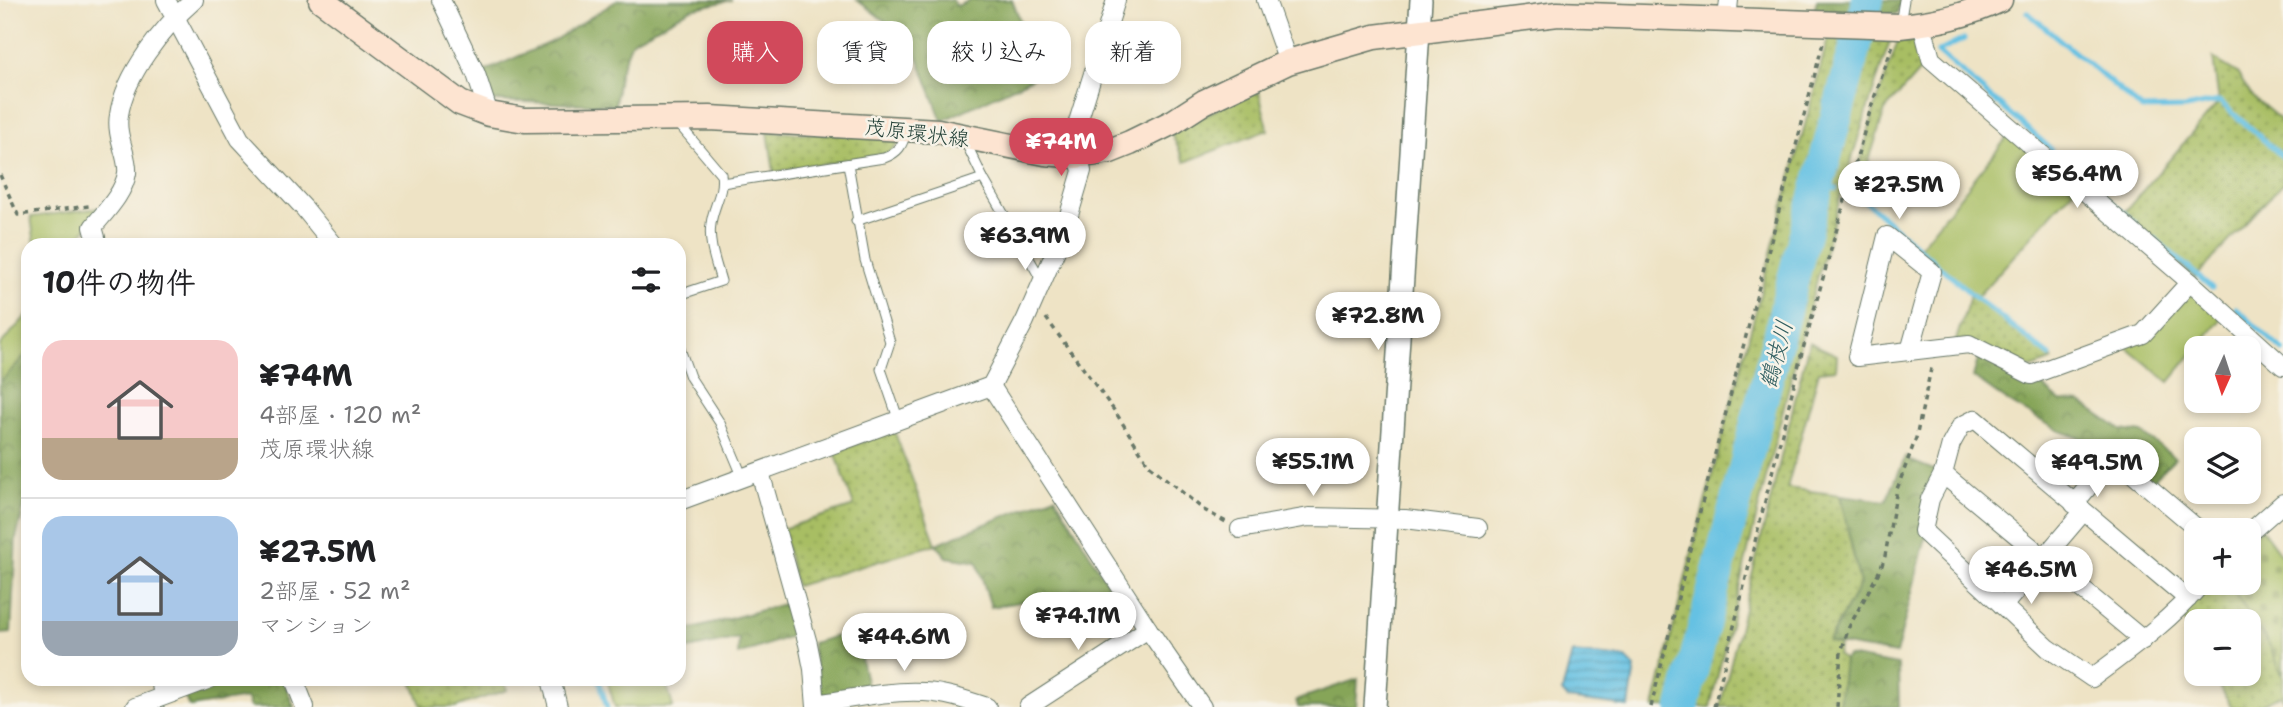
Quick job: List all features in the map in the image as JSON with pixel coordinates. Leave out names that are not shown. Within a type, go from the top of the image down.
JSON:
[{"type":"main road","name":"茂原環状線","points":[[321,0],[460,103],[489,114],[525,120],[710,118],[938,131],[1045,153],[1077,156],[1110,151],[1129,143],[1173,122],[1204,102],[1288,62],[1374,37],[1558,14],[1728,10],[1828,23],[1906,29],[1975,12],[2000,0]]},
{"type":"street","points":[[166,0],[240,139],[328,238]]},
{"type":"street","points":[[96,238],[93,227],[121,191],[128,172],[118,133],[118,116],[129,80],[174,17],[194,0]]},
{"type":"street","points":[[441,0],[476,74],[489,114]]},
{"type":"street","points":[[686,499],[992,386],[1064,232],[1082,171],[1073,138],[1116,0]]},
{"type":"street","points":[[1266,0],[1288,62]]},
{"type":"street","points":[[1375,707],[1421,0]]},
{"type":"street","points":[[1906,29],[1931,59],[2190,282],[2283,366]]},
{"type":"street","points":[[1910,351],[1932,272],[1887,236],[1857,358],[1969,344],[2031,375],[2143,334],[2190,282]]},
{"type":"street","points":[[992,386],[1148,629],[1202,707]]},
{"type":"street","points":[[2188,599],[1975,419],[1961,426],[1951,444],[1943,474],[1930,499],[1923,531],[2048,648],[2092,678],[2168,620],[2188,599],[2192,595]]},
{"type":"street","points":[[2003,606],[2045,556],[2113,457],[2185,518]]},
{"type":"street","points":[[1943,474],[2143,640]]},
{"type":"street","points":[[752,475],[808,644],[816,706],[899,692],[925,692],[953,696],[987,707]]},
{"type":"street","points":[[2261,522],[2283,503]]},
{"type":"street","points":[[1240,529],[1309,517],[1388,519],[1478,528]]},
{"type":"street","points":[[1028,707],[1148,629]]},
{"type":"street","points":[[297,686],[305,707]]},
{"type":"street","points":[[553,686],[558,707]]},
{"type":"street","points":[[135,707],[161,688]]},
{"type":"lane","points":[[1904,0],[1906,29]]},
{"type":"lane","points":[[674,118],[685,135],[715,166],[722,183],[710,228],[721,281],[686,293]]},
{"type":"lane","points":[[722,183],[884,158],[894,155],[903,145],[906,129]]},
{"type":"lane","points":[[963,137],[983,178],[1042,281]]},
{"type":"lane","points":[[848,164],[856,221],[877,304],[890,342],[881,369],[899,421]]},
{"type":"lane","points":[[856,221],[983,178]]},
{"type":"lane","points":[[686,366],[690,377],[752,475]]},
{"type":"path","points":[[1651,707],[1828,23]]},
{"type":"path","points":[[1714,707],[1801,356],[1872,104],[1906,29]]},
{"type":"path","points":[[0,175],[18,215],[112,202]]},
{"type":"path","points":[[1033,303],[1083,366],[1149,465],[1204,510],[1240,529]]},
{"type":"path","points":[[1837,707],[1841,652],[1849,627],[1885,556],[1897,489],[1916,438],[1929,387],[1935,348]]},
{"type":"green space","points":[[618,0],[732,0],[691,9],[632,41],[619,74],[615,105],[492,101],[481,73],[553,41]]},
{"type":"green space","points":[[857,0],[952,0],[956,6],[972,0],[1012,0],[1020,21],[927,21],[927,81],[913,46],[913,21],[885,21]]},
{"type":"green space","points":[[1817,0],[1901,0],[1897,14],[1814,10]]},
{"type":"green space","points":[[1828,38],[1853,39],[1744,439],[1676,707],[1654,707],[1691,555]]},
{"type":"green space","points":[[1865,40],[1890,41],[1863,123],[1815,289],[1710,707],[1689,707],[1770,380]]},
{"type":"green space","points":[[1916,40],[1926,64],[1885,110],[1858,195],[1852,193],[1875,107],[1898,41]]},
{"type":"green space","points":[[2213,58],[2237,73],[2251,95],[2283,122],[2283,183],[2195,278],[2122,215],[2219,102]]},
{"type":"green space","points":[[928,84],[1020,84],[942,121]]},
{"type":"green space","points":[[1258,88],[1268,130],[1185,162],[1171,133]]},
{"type":"green space","points":[[768,132],[900,136],[899,143],[888,154],[774,172]]},
{"type":"green space","points":[[2010,134],[2074,189],[1976,298],[1919,248]]},
{"type":"green space","points":[[100,208],[100,213],[77,238],[34,238],[31,217]]},
{"type":"green space","points":[[2189,289],[2223,317],[2207,336],[2184,336],[2184,364],[2169,382],[2125,346]]},
{"type":"green space","points":[[1971,293],[2053,360],[2032,368],[1956,340]]},
{"type":"green space","points":[[21,322],[21,360],[0,382],[0,345]]},
{"type":"green space","points":[[1809,342],[1837,355],[1836,369],[1819,371],[1787,488],[1840,495],[1860,584],[1828,641],[1840,644],[1837,655],[1844,660],[1839,707],[1720,707]]},
{"type":"green space","points":[[1979,356],[2035,380],[2060,401],[2080,402],[2121,430],[2142,433],[2175,458],[2152,481],[2112,449],[2060,431],[2008,402],[1973,377]]},
{"type":"green space","points":[[21,360],[21,519],[16,538],[11,633],[0,634],[0,382]]},
{"type":"green space","points":[[894,430],[936,544],[796,586],[782,529],[854,506],[835,452]]},
{"type":"green space","points":[[1906,456],[1911,461],[1939,472],[1925,541],[1896,654],[1828,642],[1860,584],[1840,495],[1886,501]]},
{"type":"green space","points":[[1055,496],[1109,586],[991,607],[977,562],[947,557],[936,544]]},
{"type":"green space","points":[[2261,528],[2283,558],[2283,676],[2261,632],[2261,609],[2245,609],[2236,595],[2261,595]]},
{"type":"green space","points":[[2197,595],[2236,595],[2245,609],[2186,609]]},
{"type":"green space","points":[[787,603],[797,634],[738,655],[739,638],[686,649],[686,625],[689,630]]},
{"type":"green space","points":[[855,631],[868,691],[827,697],[819,692],[812,643]]},
{"type":"green space","points":[[2261,632],[2283,676],[2283,700],[2281,695],[2255,707],[2231,707],[2220,686],[2261,686]]},
{"type":"green space","points":[[1847,656],[1898,665],[1899,707],[1839,707],[1844,660]]},
{"type":"green space","points":[[1358,679],[1356,707],[1298,707],[1296,700]]},
{"type":"green space","points":[[208,686],[286,686],[294,707],[250,707],[246,698],[190,707],[183,695]]},
{"type":"green space","points":[[414,686],[506,686],[507,690],[455,707],[422,707]]},
{"type":"green space","points":[[609,686],[667,686],[673,707],[615,707]]},
{"type":"water","points":[[1572,653],[1626,658],[1635,667],[1629,707],[1568,699],[1562,692]]},
{"type":"waterway","name":"鶴枝川","points":[[1683,707],[1868,0]]},
{"type":"waterway","points":[[2027,12],[2142,109],[2186,108],[2219,101],[2283,157]]},
{"type":"waterway","points":[[1964,39],[1938,52],[2051,149]]},
{"type":"waterway","points":[[2059,157],[2084,179]]},
{"type":"waterway","points":[[1819,185],[1836,189]]},
{"type":"waterway","points":[[2094,187],[2136,224]]},
{"type":"waterway","points":[[1858,195],[1976,298],[2050,356]]},
{"type":"waterway","points":[[2155,239],[2212,288]]},
{"type":"waterway","points":[[2236,308],[2283,351]]},
{"type":"waterway","points":[[601,686],[607,707]]}]
